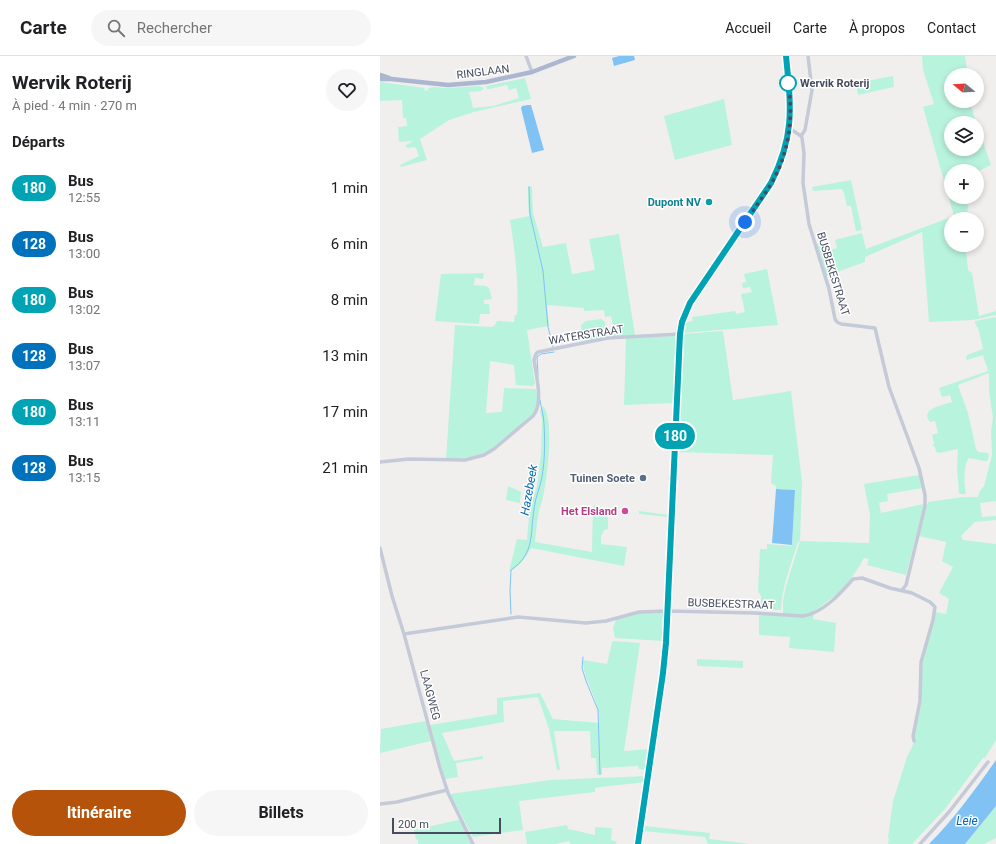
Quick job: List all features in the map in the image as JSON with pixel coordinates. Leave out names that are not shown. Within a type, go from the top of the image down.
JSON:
[{"type":"main road","name":"RINGLAAN","points":[[380,76],[391,79],[434,84],[462,84],[495,81],[532,72],[574,56]]},
{"type":"main road","name":"RINGLAAN","points":[[380,80],[391,79]]},
{"type":"street","points":[[526,56],[532,72]]},
{"type":"street","points":[[638,844],[663,673],[668,611],[680,334],[682,322],[690,303],[771,183],[779,168],[790,128],[790,100],[786,56]]},
{"type":"street","points":[[790,128],[801,136],[805,130],[812,90],[808,56]]},
{"type":"street","name":"BUSBEKESTRAAT","points":[[801,136],[804,153],[803,183],[808,219],[829,289],[837,322],[841,324],[874,328],[888,381],[919,468],[924,487],[926,500],[925,506],[906,585],[902,590]]},
{"type":"street","name":"WATERSTRAAT","points":[[380,462],[410,459],[465,460],[484,455],[494,449],[533,416],[537,410],[539,403],[534,356],[538,352],[608,338],[680,334]]},
{"type":"street","name":"LAAGWEG","points":[[380,548],[440,768],[447,790],[473,844]]},
{"type":"street","name":"BUSBEKESTRAAT","points":[[404,634],[518,617],[586,623],[606,621],[639,612],[668,611],[803,616],[824,607],[841,593],[853,579],[862,578],[912,593],[933,603],[935,610],[921,662],[920,701],[913,736],[914,741]]},
{"type":"street","points":[[920,844],[949,812],[988,762]]},
{"type":"street","points":[[380,804],[397,802],[447,790]]},
{"type":"green space","points":[[922,56],[965,56],[967,68],[944,68],[944,108],[972,108],[974,116],[944,116],[944,156],[984,156],[984,145],[991,165],[984,168],[984,164],[944,164],[944,181],[923,107],[934,104],[923,70]]},
{"type":"green space","points":[[893,76],[894,87],[858,95],[856,83]]},
{"type":"green space","points":[[525,78],[531,99],[474,112],[449,120],[420,139],[427,160],[401,167],[400,165],[419,156],[416,148],[408,148],[405,146],[413,141],[399,142],[398,127],[407,126],[406,118],[403,118],[402,100],[380,101],[380,82],[425,88],[424,90],[427,91],[429,88],[434,87],[445,88],[480,86],[484,88],[481,91],[469,92],[473,108],[493,106],[519,98],[516,88],[509,90],[507,85],[487,89],[486,86]]},
{"type":"green space","points":[[724,99],[732,145],[675,160],[664,116]]},
{"type":"green space","points":[[851,180],[862,230],[856,231],[851,206],[847,206],[842,189],[813,191],[812,187]]},
{"type":"green space","points":[[528,186],[532,187],[533,213],[543,247],[566,243],[572,274],[595,270],[589,239],[619,234],[635,335],[611,337],[613,327],[611,316],[605,317],[604,310],[584,311],[584,308],[547,305],[549,326],[527,330],[535,384],[533,386],[516,385],[514,365],[490,361],[486,413],[502,412],[504,388],[536,389],[538,400],[535,412],[492,449],[470,457],[446,459],[455,325],[492,327],[497,321],[514,322],[515,315],[517,315],[517,279],[510,220],[529,216]]},
{"type":"green space","points":[[951,204],[967,204],[968,212],[953,212]]},
{"type":"green space","points":[[944,220],[944,252],[966,252],[968,270],[972,273],[979,316],[996,311],[996,315],[973,320],[929,322],[922,232],[865,257],[865,262],[826,276],[817,244],[820,243],[823,253],[837,248],[835,240],[862,233],[866,249]]},
{"type":"green space","points":[[767,269],[778,325],[683,333],[685,322],[693,321],[692,317],[735,311],[736,314],[745,312],[741,294],[752,292],[750,287],[743,288],[742,283],[746,282],[744,274]]},
{"type":"green space","points":[[484,273],[483,279],[475,278],[474,285],[486,286],[489,288],[492,299],[484,300],[484,304],[489,304],[490,314],[480,314],[479,324],[435,321],[441,274]]},
{"type":"green space","points":[[996,317],[996,501],[980,503],[982,517],[996,516],[996,520],[975,522],[961,536],[963,540],[996,544],[996,740],[985,758],[983,758],[945,809],[912,844],[888,844],[893,801],[907,757],[913,745],[922,701],[922,664],[936,612],[946,614],[949,599],[939,593],[953,567],[942,561],[946,542],[918,536],[928,502],[963,497],[978,497],[984,486],[992,455],[991,431],[993,418],[989,391],[989,373],[958,385],[968,413],[976,449],[978,452],[988,453],[989,457],[987,461],[969,458],[967,461],[964,480],[966,494],[959,494],[957,466],[958,449],[939,453],[936,452],[935,447],[932,445],[934,444],[932,435],[938,433],[935,421],[930,422],[927,418],[930,411],[934,408],[952,402],[950,395],[942,397],[939,388],[988,371],[983,355],[967,360],[966,358],[967,355],[983,349],[975,321]]},
{"type":"green space","points":[[601,319],[605,322],[606,338],[583,342],[581,325],[586,321]]},
{"type":"green space","points":[[723,331],[733,400],[791,391],[802,482],[800,541],[798,542],[787,576],[781,610],[755,609],[757,602],[761,601],[761,596],[758,591],[760,549],[767,549],[767,544],[792,546],[795,490],[776,489],[776,486],[771,483],[773,455],[677,452],[682,334]]},
{"type":"green space","points":[[675,336],[677,340],[673,403],[624,405],[626,338]]},
{"type":"green space","points":[[543,406],[547,413],[549,423],[549,450],[535,542],[592,552],[593,506],[597,505],[597,513],[608,514],[608,529],[604,530],[601,537],[601,544],[627,547],[624,566],[531,548],[522,562],[509,572],[517,539],[527,540],[530,506],[537,486],[541,453],[542,421],[540,411]]},
{"type":"green space","points":[[919,475],[923,488],[887,494],[888,501],[879,503],[881,513],[924,504],[906,575],[867,565],[869,559],[864,558],[852,578],[842,589],[817,609],[805,615],[783,613],[783,601],[786,586],[800,541],[869,543],[870,515],[864,484]]},
{"type":"green space","points":[[508,486],[521,492],[520,503],[506,500]]},
{"type":"green space","points":[[639,511],[669,515],[669,517],[639,514]]},
{"type":"green space","points":[[662,612],[665,614],[663,641],[615,638],[613,628],[616,620],[640,613]]},
{"type":"green space","points":[[759,614],[789,616],[814,614],[813,619],[836,623],[834,652],[789,648],[790,637],[759,635]]},
{"type":"green space","points":[[612,642],[640,643],[624,751],[650,749],[647,769],[639,769],[638,766],[602,768],[602,775],[597,775],[596,758],[591,758],[590,731],[554,731],[560,770],[557,770],[549,729],[538,697],[503,701],[504,722],[442,733],[454,761],[483,756],[483,759],[456,763],[458,777],[445,779],[430,725],[497,714],[497,698],[540,693],[553,719],[599,723],[599,715],[595,699],[586,676],[583,660],[607,664]]},
{"type":"green space","points":[[697,659],[743,661],[743,668],[697,666]]},
{"type":"green space","points":[[426,721],[431,741],[380,753],[381,729]]},
{"type":"green space","points":[[646,776],[646,782],[595,788],[595,792],[519,801],[523,830],[473,837],[450,794],[550,780]]},
{"type":"green space","points":[[996,806],[996,838],[984,844],[965,844]]},
{"type":"green space","points":[[458,820],[461,821],[471,844],[418,844],[414,830]]},
{"type":"green space","points":[[567,825],[568,829],[595,835],[595,827],[612,828],[611,840],[617,842],[616,844],[570,844],[569,841],[556,844],[527,844],[525,832]]},
{"type":"green space","points":[[644,826],[710,833],[709,839],[751,844],[708,844],[705,837],[643,831]]},
{"type":"water","points":[[619,56],[634,56],[635,60],[614,66],[612,58]]},
{"type":"water","points":[[531,105],[544,150],[532,153],[521,108],[522,106]]},
{"type":"water","points":[[776,489],[795,490],[792,545],[772,543]]},
{"type":"water","name":"Leie","points":[[996,760],[996,806],[965,844],[929,844],[956,814]]},
{"type":"waterway","name":"Hazebeek","points":[[529,187],[530,214],[543,271],[548,327],[553,347]]},
{"type":"waterway","name":"Hazebeek","points":[[538,375],[537,357],[541,354],[554,352]]},
{"type":"waterway","name":"Hazebeek","points":[[511,614],[511,570],[519,564],[528,550],[535,505],[543,470],[544,418],[540,400]]},
{"type":"waterway","name":"Hazebeek","points":[[583,657],[582,668],[598,710],[600,774]]},
{"type":"bus line","name":"180","points":[[638,844],[649,775],[666,643],[678,350],[682,322],[690,303],[771,183],[779,168],[790,128],[790,100],[786,56]]},
{"type":"place","name":"Wervik Roterij","points":[[788,83]]},
{"type":"place","name":"Dupont NV","points":[[709,202]]},
{"type":"place","name":"Tuinen Soete","points":[[643,478]]},
{"type":"place","name":"Het Elsland","points":[[625,511]]},
{"type":"route","points":[[745,222],[771,183],[779,168],[790,128],[790,100],[788,83]]}]
